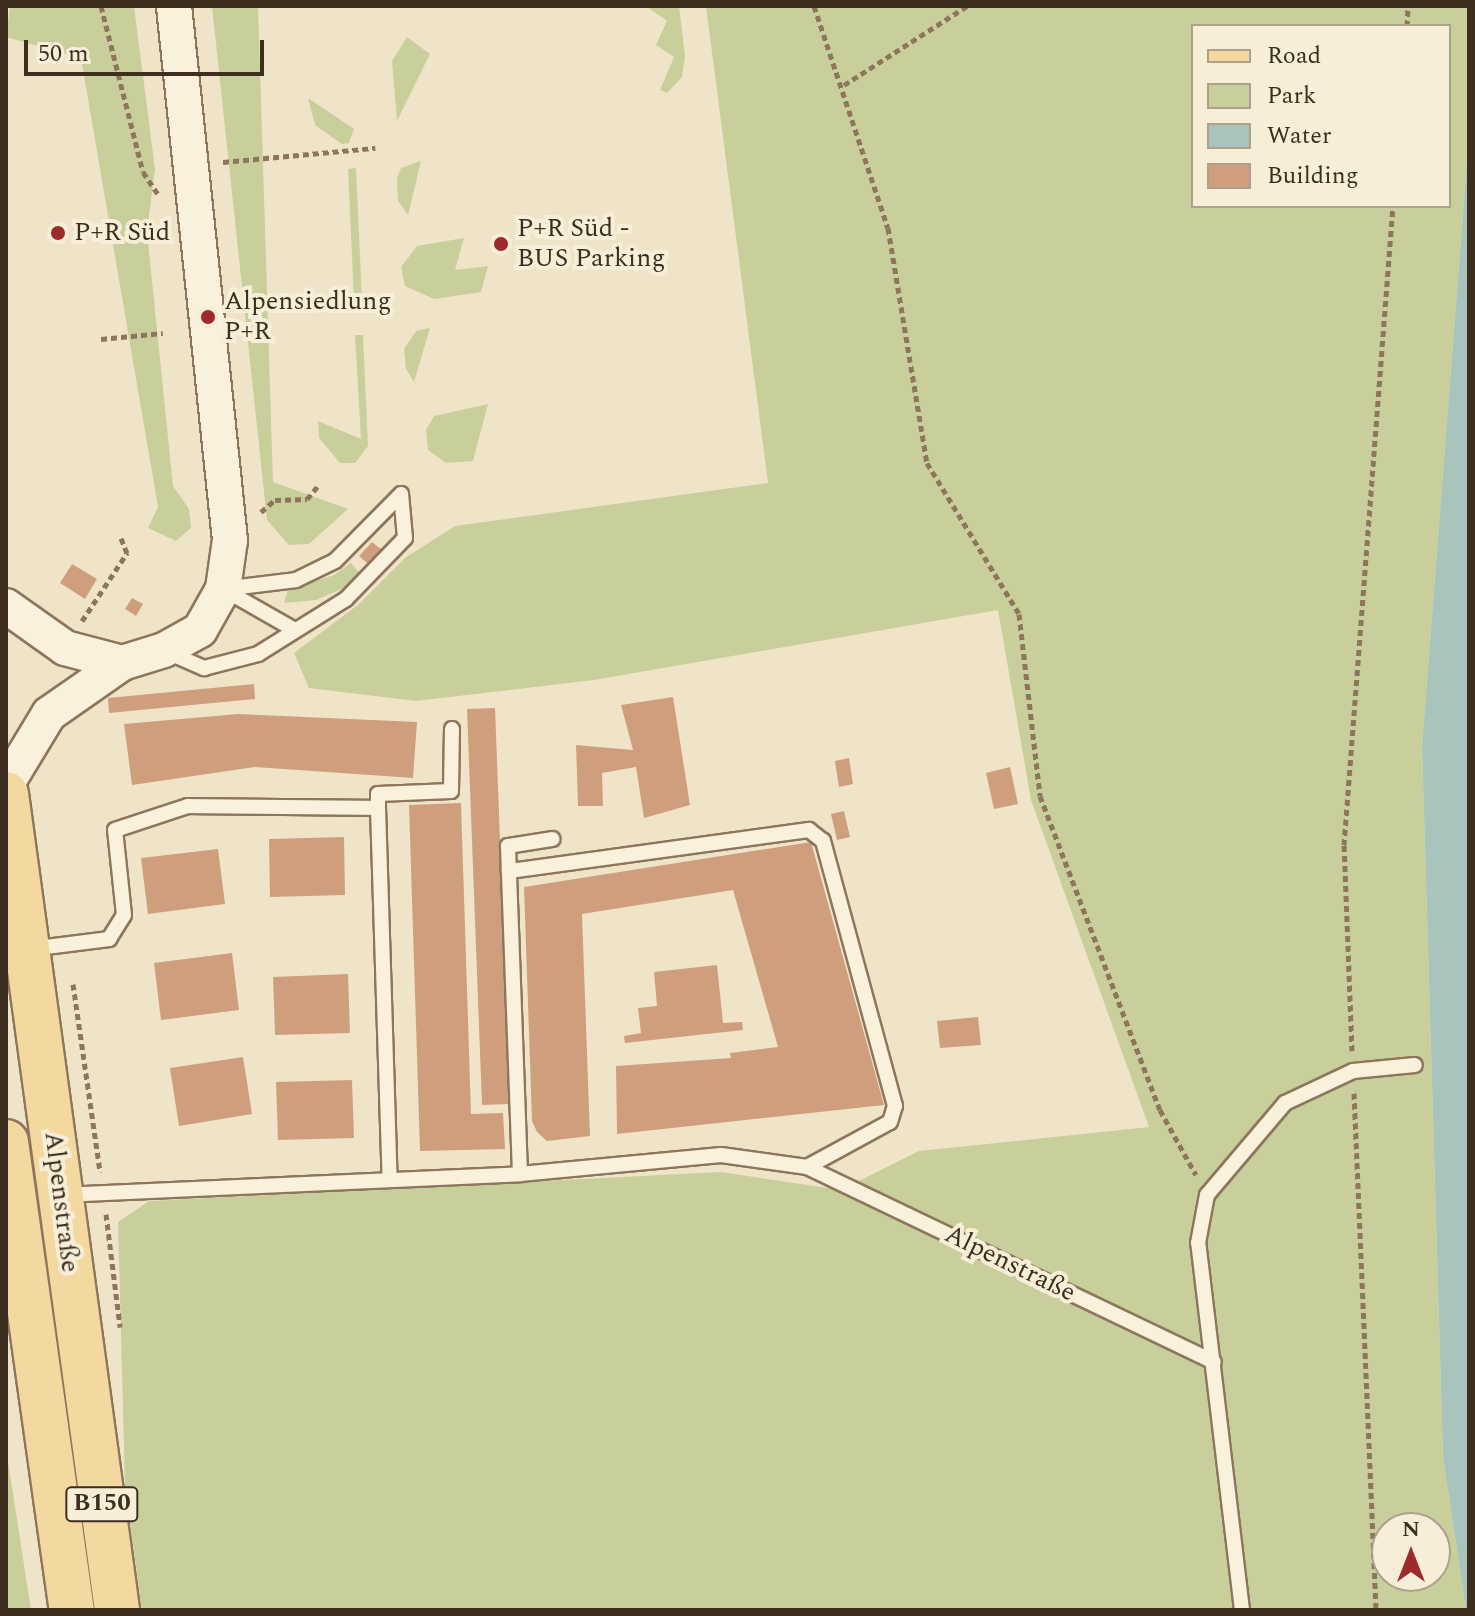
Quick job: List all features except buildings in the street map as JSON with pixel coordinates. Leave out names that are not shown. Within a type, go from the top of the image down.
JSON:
[{"type":"main road","name":"Alpenstraße","points":[[6,794],[49,947],[59,1195],[117,1610]]},
{"type":"main road","name":"Alpenstraße","points":[[6,1142],[72,1610]]},
{"type":"street","points":[[6,785],[49,714],[122,663],[164,650],[200,630],[223,589],[230,540],[174,6]]},
{"type":"street","points":[[6,606],[65,648],[122,663]]},
{"type":"lane","points":[[164,650],[204,668],[258,654],[293,629],[346,599],[384,564],[405,538],[401,494],[335,561],[296,580],[223,589]]},
{"type":"lane","points":[[223,589],[293,629]]},
{"type":"lane","points":[[390,1180],[378,794],[451,791],[452,729]]},
{"type":"lane","points":[[49,947],[109,939],[124,915],[115,830],[188,806],[378,808]]},
{"type":"lane","points":[[509,871],[809,830],[823,841],[895,1106],[890,1122],[807,1167]]},
{"type":"lane","points":[[520,1174],[508,846],[552,839]]},
{"type":"lane","points":[[1242,1610],[1198,1243],[1207,1195],[1285,1103],[1353,1071],[1415,1065]]},
{"type":"lane","name":"Alpenstraße","points":[[59,1195],[520,1174],[721,1155],[807,1167],[1214,1362]]},
{"type":"path","points":[[101,6],[143,172],[158,194]]},
{"type":"path","points":[[814,6],[844,85],[888,228],[927,463],[1019,614],[1040,796],[1160,1110],[1207,1195]]},
{"type":"path","points":[[844,85],[967,6]]},
{"type":"path","points":[[223,162],[375,148]]},
{"type":"path","points":[[1376,1610],[1344,845],[1393,208]]},
{"type":"path","points":[[101,339],[163,333]]},
{"type":"path","points":[[261,512],[275,500],[307,499],[318,486]]},
{"type":"path","points":[[80,623],[127,553],[121,538]]},
{"type":"path","points":[[49,947],[103,1193],[121,1342]]},
{"type":"green space","points":[[10,6],[134,6],[155,169],[147,232],[173,486],[189,509],[191,528],[176,541],[148,528],[158,507],[81,58],[6,37]]},
{"type":"green space","points":[[212,6],[258,6],[273,482],[348,509],[309,544],[289,545],[267,520]]},
{"type":"green space","points":[[646,6],[679,6],[685,56],[682,77],[667,93],[660,90],[674,57],[656,45],[667,21]]},
{"type":"green space","points":[[706,6],[1469,6],[1469,135],[1422,746],[1443,1457],[1466,1610],[142,1610],[125,1485],[118,1222],[149,1201],[721,1172],[841,1190],[919,1151],[1149,1127],[1031,800],[998,610],[594,680],[416,701],[309,688],[294,653],[359,604],[405,558],[455,526],[768,483]]},
{"type":"green space","points":[[407,37],[430,54],[397,121],[392,61]]},
{"type":"green space","points":[[308,98],[354,129],[349,143],[342,144],[315,125]]},
{"type":"green space","points":[[421,161],[408,215],[398,201],[397,178],[401,168]]},
{"type":"green space","points":[[356,168],[362,300],[354,301],[348,169]]},
{"type":"green space","points":[[464,238],[455,270],[488,266],[481,292],[434,299],[405,286],[401,267],[417,246]]},
{"type":"green space","points":[[430,328],[414,382],[406,369],[404,349],[416,331]]},
{"type":"green space","points":[[355,335],[363,335],[368,446],[355,463],[340,463],[319,438],[318,421],[361,439]]},
{"type":"green space","points":[[488,404],[473,461],[446,463],[428,450],[426,430],[434,416]]},
{"type":"green space","points":[[351,563],[361,575],[346,587],[316,600],[284,603],[288,590],[334,575]]},
{"type":"green space","points":[[6,1448],[31,1610],[6,1610]]},
{"type":"water","points":[[1469,135],[1469,1610],[1466,1610],[1443,1457],[1422,746]]},
{"type":"place","name":"P+R Süd","points":[[58,233]]},
{"type":"place","name":"P+R Süd - BUS Parking","points":[[501,244]]},
{"type":"place","name":"Alpensiedlung P+R","points":[[208,317]]}]
